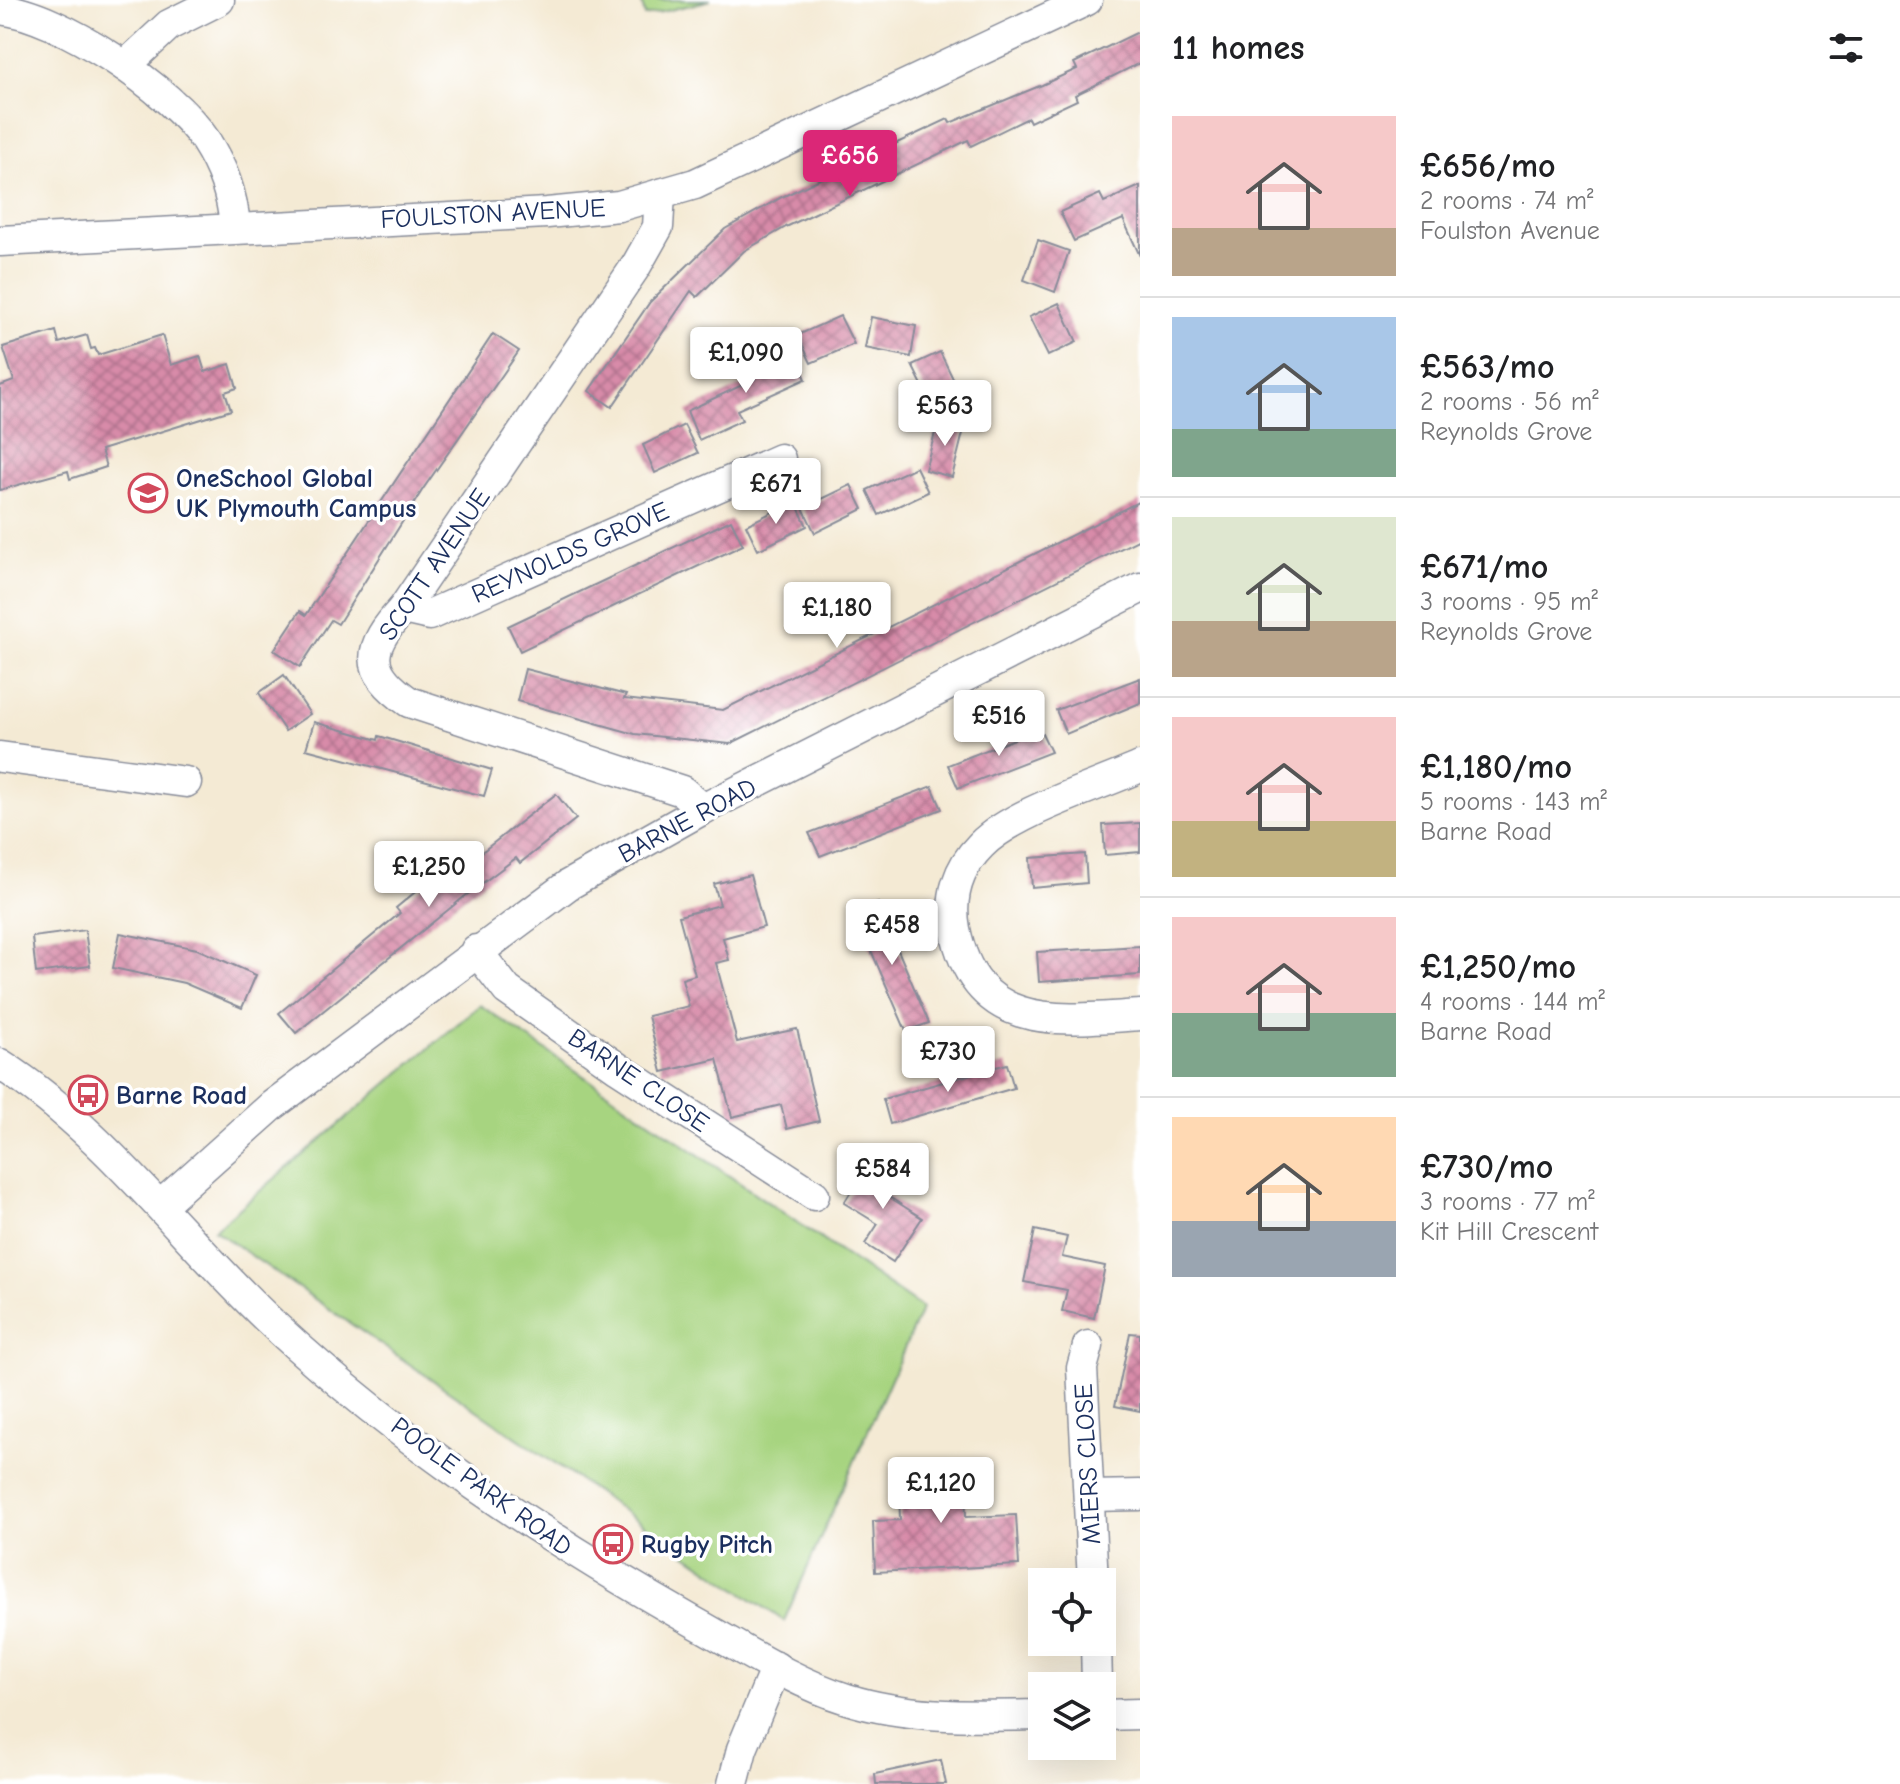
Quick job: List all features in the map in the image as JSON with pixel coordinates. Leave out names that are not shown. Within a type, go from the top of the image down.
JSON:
[{"type":"street","points":[[125,66],[169,25],[219,0]]},
{"type":"street","name":"FOULSTON AVENUE","points":[[0,241],[235,226],[547,213],[619,206],[695,184],[1087,0]]},
{"type":"street","points":[[0,9],[74,34],[125,66],[176,108],[205,139],[232,192],[235,226]]},
{"type":"street","name":"SCOTT AVENUE","points":[[660,194],[658,227],[636,266],[403,609],[379,635],[375,661],[384,684],[409,702],[682,791],[703,809]]},
{"type":"street","name":"REYNOLDS GROVE","points":[[403,609],[429,615],[780,459]]},
{"type":"street","name":"BARNE ROAD","points":[[161,1205],[273,1105],[476,950],[568,885],[703,809],[1140,588]]},
{"type":"street","points":[[0,757],[186,782]]},
{"type":"street","points":[[1140,767],[1008,824],[983,842],[967,861],[953,890],[953,916],[968,970],[986,995],[1008,1009],[1045,1019],[1140,1015]]},
{"type":"street","name":"BARNE CLOSE","points":[[476,950],[507,990],[618,1068],[814,1195]]},
{"type":"street","points":[[0,1064],[42,1091],[161,1205]]},
{"type":"street","name":"POOLE PARK ROAD","points":[[161,1205],[274,1325],[403,1432],[589,1562],[776,1667],[847,1699],[943,1717],[1028,1715]]},
{"type":"street","name":"MIERS CLOSE","points":[[1088,1346],[1082,1368],[1093,1568]]},
{"type":"street","points":[[1090,1496],[1140,1495]]},
{"type":"street","points":[[733,1784],[742,1749],[776,1667]]},
{"type":"street","points":[[1116,1715],[1140,1714]]},
{"type":"green space","points":[[641,0],[711,0],[645,16]]},
{"type":"green space","points":[[480,1005],[922,1308],[784,1621],[214,1230]]},
{"type":"building","points":[[1140,31],[1140,63],[1075,95],[1077,100],[1030,122],[1028,118],[971,146],[968,140],[786,227],[744,251],[697,297],[691,291],[612,407],[589,391],[650,302],[725,229],[782,197],[948,119],[950,123],[1077,69],[1074,63]]},
{"type":"building","points":[[1140,186],[1140,256],[1123,219],[1074,241],[1060,212],[1100,194],[1104,202]]},
{"type":"building","points":[[1038,240],[1069,251],[1055,292],[1024,280]]},
{"type":"building","points":[[1059,303],[1077,342],[1048,356],[1029,317]]},
{"type":"building","points":[[840,316],[854,344],[811,363],[798,335]]},
{"type":"building","points":[[871,317],[916,326],[911,357],[865,348]]},
{"type":"building","points":[[56,331],[59,343],[87,335],[91,349],[95,348],[98,355],[162,335],[171,365],[200,356],[205,372],[230,364],[237,388],[225,392],[231,410],[101,450],[106,467],[70,479],[68,471],[0,490],[0,386],[14,381],[3,347]]},
{"type":"building","points":[[493,334],[519,351],[423,489],[338,624],[331,620],[300,667],[274,650],[300,611],[306,615]]},
{"type":"building","points":[[793,350],[806,379],[737,410],[742,420],[699,440],[687,411],[755,379],[751,370]]},
{"type":"building","points":[[940,352],[960,393],[933,407],[912,365]]},
{"type":"building","points":[[939,418],[965,425],[952,477],[925,470]]},
{"type":"building","points":[[684,425],[698,453],[655,473],[643,445]]},
{"type":"building","points":[[916,467],[928,492],[879,515],[867,490]]},
{"type":"building","points":[[851,485],[863,509],[815,533],[803,508]]},
{"type":"building","points":[[795,501],[807,526],[758,550],[746,525]]},
{"type":"building","points":[[1140,501],[1140,539],[730,744],[635,734],[517,701],[525,669],[626,695],[624,699],[723,710]]},
{"type":"building","points":[[731,520],[743,545],[520,651],[508,626]]},
{"type":"building","points":[[284,675],[310,714],[285,731],[259,693]]},
{"type":"building","points":[[1140,678],[1140,703],[1066,734],[1056,710]]},
{"type":"building","points":[[314,722],[378,740],[379,736],[492,770],[484,796],[306,749]]},
{"type":"building","points":[[1040,729],[1051,752],[958,788],[948,765]]},
{"type":"building","points":[[932,786],[942,809],[820,856],[809,833]]},
{"type":"building","points":[[556,794],[576,819],[520,863],[516,858],[464,897],[296,1033],[279,1013],[400,913],[396,908],[432,878],[468,853],[464,866]]},
{"type":"building","points":[[1140,823],[1140,852],[1105,855],[1103,825]]},
{"type":"building","points":[[1085,854],[1087,883],[1032,888],[1030,858]]},
{"type":"building","points":[[750,875],[764,927],[723,938],[729,960],[716,963],[737,1042],[797,1029],[819,1121],[787,1129],[781,1105],[732,1117],[717,1059],[662,1072],[648,1016],[689,1006],[682,979],[695,975],[679,916],[720,905],[714,884]]},
{"type":"building","points":[[878,903],[929,1023],[906,1031],[854,911]]},
{"type":"building","points":[[85,930],[90,966],[36,973],[32,937]]},
{"type":"building","points":[[120,933],[197,949],[256,975],[242,1008],[184,983],[113,968]]},
{"type":"building","points":[[1140,946],[1140,975],[1039,982],[1037,952]]},
{"type":"building","points":[[1007,1064],[1014,1088],[890,1124],[883,1099]]},
{"type":"building","points":[[871,1159],[898,1176],[886,1195],[922,1218],[893,1262],[865,1244],[878,1224],[844,1203]]},
{"type":"building","points":[[1035,1230],[1067,1237],[1062,1257],[1105,1266],[1094,1318],[1062,1311],[1067,1290],[1024,1282]]},
{"type":"building","points":[[1130,1333],[1140,1334],[1140,1411],[1115,1406]]},
{"type":"building","points":[[964,1461],[966,1517],[1016,1515],[1019,1565],[875,1572],[873,1521],[900,1520],[898,1464]]},
{"type":"building","points":[[941,1760],[946,1784],[876,1784],[875,1774]]},
{"type":"place","name":"OneSchool Global UK Plymouth Campus","points":[[148,493]]},
{"type":"place","name":"Barne Road","points":[[88,1095]]},
{"type":"place","name":"Rugby Pitch","points":[[613,1544]]}]
